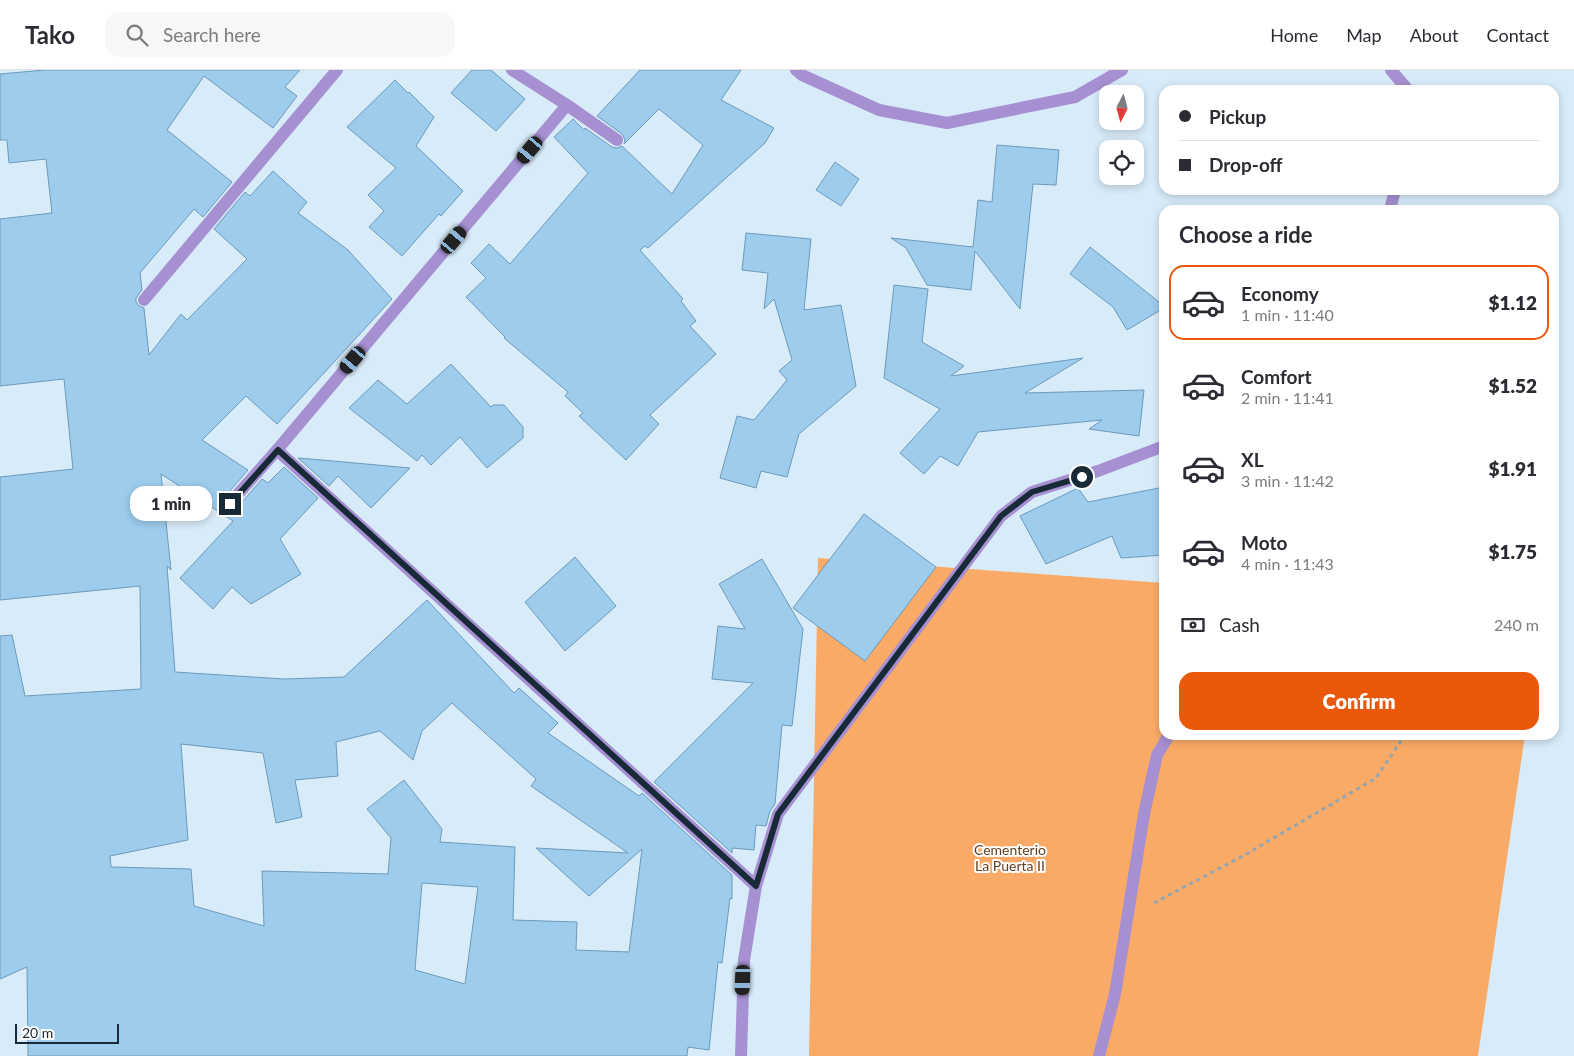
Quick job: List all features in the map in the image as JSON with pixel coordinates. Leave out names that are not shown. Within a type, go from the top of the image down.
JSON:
[{"type":"street","points":[[144,300],[337,70]]},
{"type":"street","points":[[512,70],[617,140]]},
{"type":"street","points":[[796,70],[802,75],[880,110],[947,123],[1075,97],[1122,70]]},
{"type":"street","points":[[1391,70],[1404,85]]},
{"type":"street","points":[[230,504],[278,450],[567,105]]},
{"type":"street","points":[[740,1056],[744,960],[756,886],[778,814],[1001,516],[1032,492],[1098,471],[1159,448]]},
{"type":"street","points":[[278,450],[756,886]]},
{"type":"street","points":[[1099,1056],[1115,994],[1144,814],[1157,754],[1166,740]]},
{"type":"path","points":[[1127,917],[1243,856],[1376,778],[1402,740]]},
{"type":"green space","name":"Cementerio La Puerta II","points":[[818,558],[1159,583],[1159,740],[1524,740],[1478,1056],[809,1056]]},
{"type":"building","points":[[45,70],[300,70],[285,87],[297,96],[273,128],[204,76],[167,130],[232,182],[203,217],[194,209],[140,273],[142,290],[136,298],[136,302],[144,308],[149,355],[181,314],[187,320],[247,259],[214,229],[245,192],[250,196],[273,171],[307,202],[298,213],[348,250],[392,299],[277,424],[246,396],[202,440],[248,470],[224,498],[222,505],[229,511],[236,509],[262,479],[268,483],[284,467],[318,498],[280,539],[301,574],[251,604],[232,587],[213,609],[180,578],[233,521],[161,474],[171,570],[167,566],[175,672],[284,679],[344,677],[427,600],[514,693],[519,688],[558,723],[548,733],[639,796],[642,793],[732,875],[732,899],[730,898],[722,963],[718,962],[709,1050],[688,1047],[687,1056],[28,1056],[27,967],[0,979],[0,636],[12,635],[25,696],[141,689],[140,586],[0,600],[0,477],[73,469],[64,379],[0,386],[0,219],[52,213],[46,159],[9,163],[7,140],[0,140],[0,74]],"holes":[[[452,703],[536,779],[531,786],[628,853],[536,848],[589,896],[642,849],[629,952],[576,950],[577,922],[513,920],[515,847],[440,842],[442,829],[404,780],[367,809],[391,838],[388,874],[262,871],[264,926],[194,906],[191,869],[111,867],[110,856],[188,840],[181,744],[263,753],[276,823],[302,817],[295,780],[338,776],[336,742],[380,731],[413,760],[422,731]],[[422,883],[478,887],[465,984],[415,970]]]},
{"type":"building","points":[[472,70],[491,70],[525,99],[496,131],[451,93]]},
{"type":"building","points":[[640,70],[741,70],[721,100],[774,128],[765,143],[648,248],[645,246],[640,250],[683,299],[681,301],[696,321],[690,326],[716,354],[650,415],[659,424],[626,460],[579,416],[583,413],[565,396],[568,392],[504,338],[466,297],[486,278],[471,263],[489,244],[510,264],[588,173],[554,137],[573,119],[584,130],[585,128],[612,147],[622,146],[672,194],[703,145],[659,109],[624,144],[625,140],[622,134],[597,116]]},
{"type":"building","points":[[395,80],[434,117],[416,146],[463,191],[441,216],[439,214],[402,256],[369,227],[384,211],[368,195],[396,168],[347,127]]},
{"type":"building","points":[[997,145],[1059,150],[1056,185],[1033,184],[1020,309],[975,251],[971,290],[927,285],[906,248],[891,238],[973,247],[978,200],[992,202]]},
{"type":"building","points":[[835,162],[859,179],[841,206],[816,190]]},
{"type":"building","points":[[746,233],[811,239],[804,310],[841,305],[856,386],[799,434],[787,477],[761,471],[756,488],[720,478],[737,416],[754,420],[787,380],[779,371],[792,360],[774,299],[764,309],[768,273],[742,270]]},
{"type":"building","points":[[1090,247],[1159,302],[1159,311],[1127,330],[1113,307],[1070,274]]},
{"type":"building","points":[[894,285],[928,289],[922,342],[964,366],[951,376],[1083,358],[1025,393],[1144,390],[1139,436],[1089,429],[1102,420],[978,432],[958,466],[940,456],[924,474],[900,453],[940,409],[884,378]]},
{"type":"building","points":[[451,364],[491,407],[493,405],[504,405],[523,427],[523,438],[487,468],[460,437],[431,465],[422,455],[417,461],[349,408],[378,380],[407,404]]},
{"type":"building","points":[[298,458],[410,468],[371,508],[338,476],[329,486]]},
{"type":"building","points":[[1078,488],[1088,502],[1159,488],[1159,555],[1121,558],[1112,536],[1046,564],[1020,516]]},
{"type":"building","points":[[864,514],[936,567],[865,661],[793,608]]},
{"type":"building","points":[[575,557],[616,606],[565,651],[525,602]]},
{"type":"building","points":[[762,559],[803,629],[792,726],[782,725],[775,804],[770,811],[766,826],[756,825],[754,850],[732,848],[732,853],[654,782],[753,683],[712,679],[718,626],[745,629],[719,584]]},
{"type":"route","points":[[230,504],[278,450],[756,886],[778,814],[1001,516],[1032,492],[1082,477]]}]
